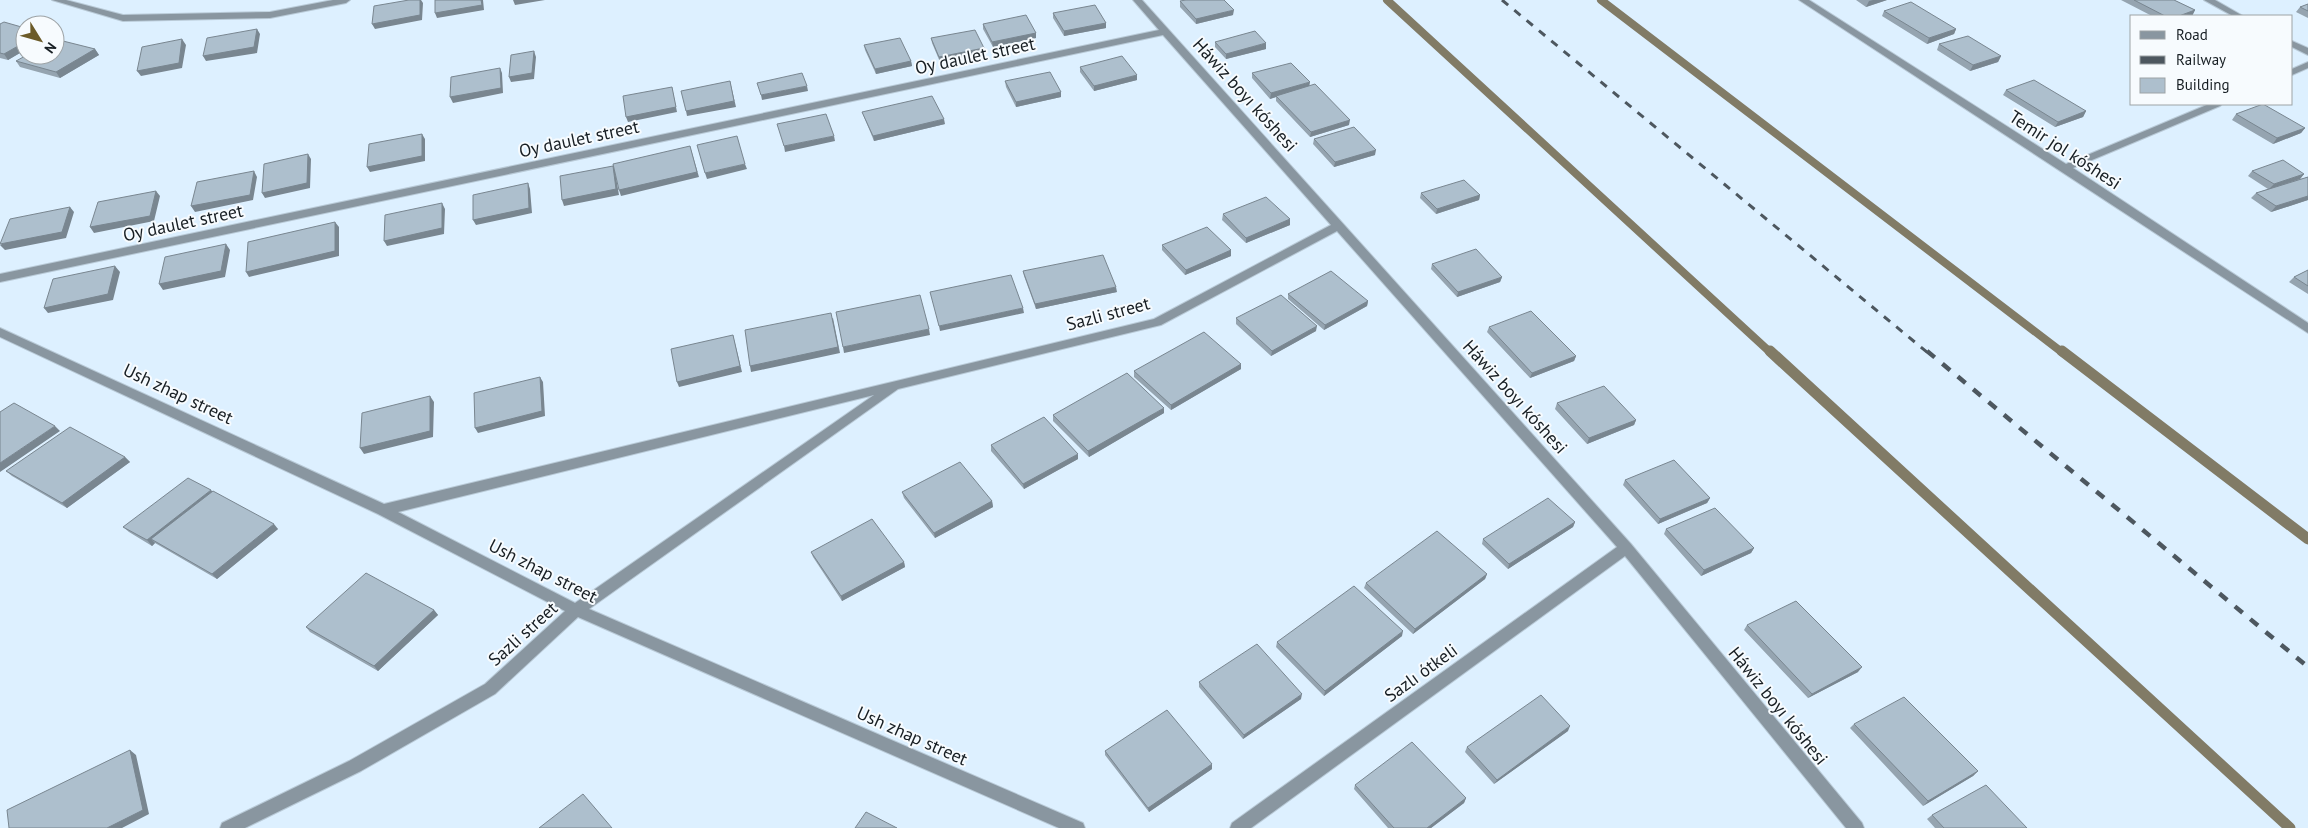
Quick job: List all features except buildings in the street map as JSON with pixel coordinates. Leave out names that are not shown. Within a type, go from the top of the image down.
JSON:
[{"type":"street","points":[[56,0],[123,18],[270,15],[346,0]]},
{"type":"street","name":"Háwiz boyı kóshesi","points":[[1137,0],[1626,548],[1856,828]]},
{"type":"street","name":"Temir jol kóshesi","points":[[1803,0],[2065,168],[2308,329]]},
{"type":"street","points":[[2208,0],[2237,15]]},
{"type":"street","name":"Oy daulet street","points":[[0,278],[1165,32]]},
{"type":"street","points":[[2293,44],[2308,52]]},
{"type":"street","points":[[2293,72],[2308,65]]},
{"type":"street","points":[[2065,168],[2215,105]]},
{"type":"street","name":"Sazli street","points":[[383,510],[1157,322],[1339,225]]},
{"type":"street","name":"Ush zhap street","points":[[0,332],[383,510],[576,610],[1077,828]]},
{"type":"street","name":"Sazli street","points":[[228,828],[355,766],[490,689],[576,610],[899,384]]},
{"type":"street","name":"Sazlı ótkeli","points":[[1238,828],[1626,548]]},
{"type":"waterway","points":[[1387,0],[1771,353]]},
{"type":"waterway","points":[[1601,0],[2063,353]]},
{"type":"waterway","points":[[1770,351],[2290,828]]},
{"type":"waterway","points":[[2062,351],[2308,539]]},
{"type":"railway","points":[[1502,0],[1928,353]]},
{"type":"railway","points":[[1927,351],[2308,667]]}]
